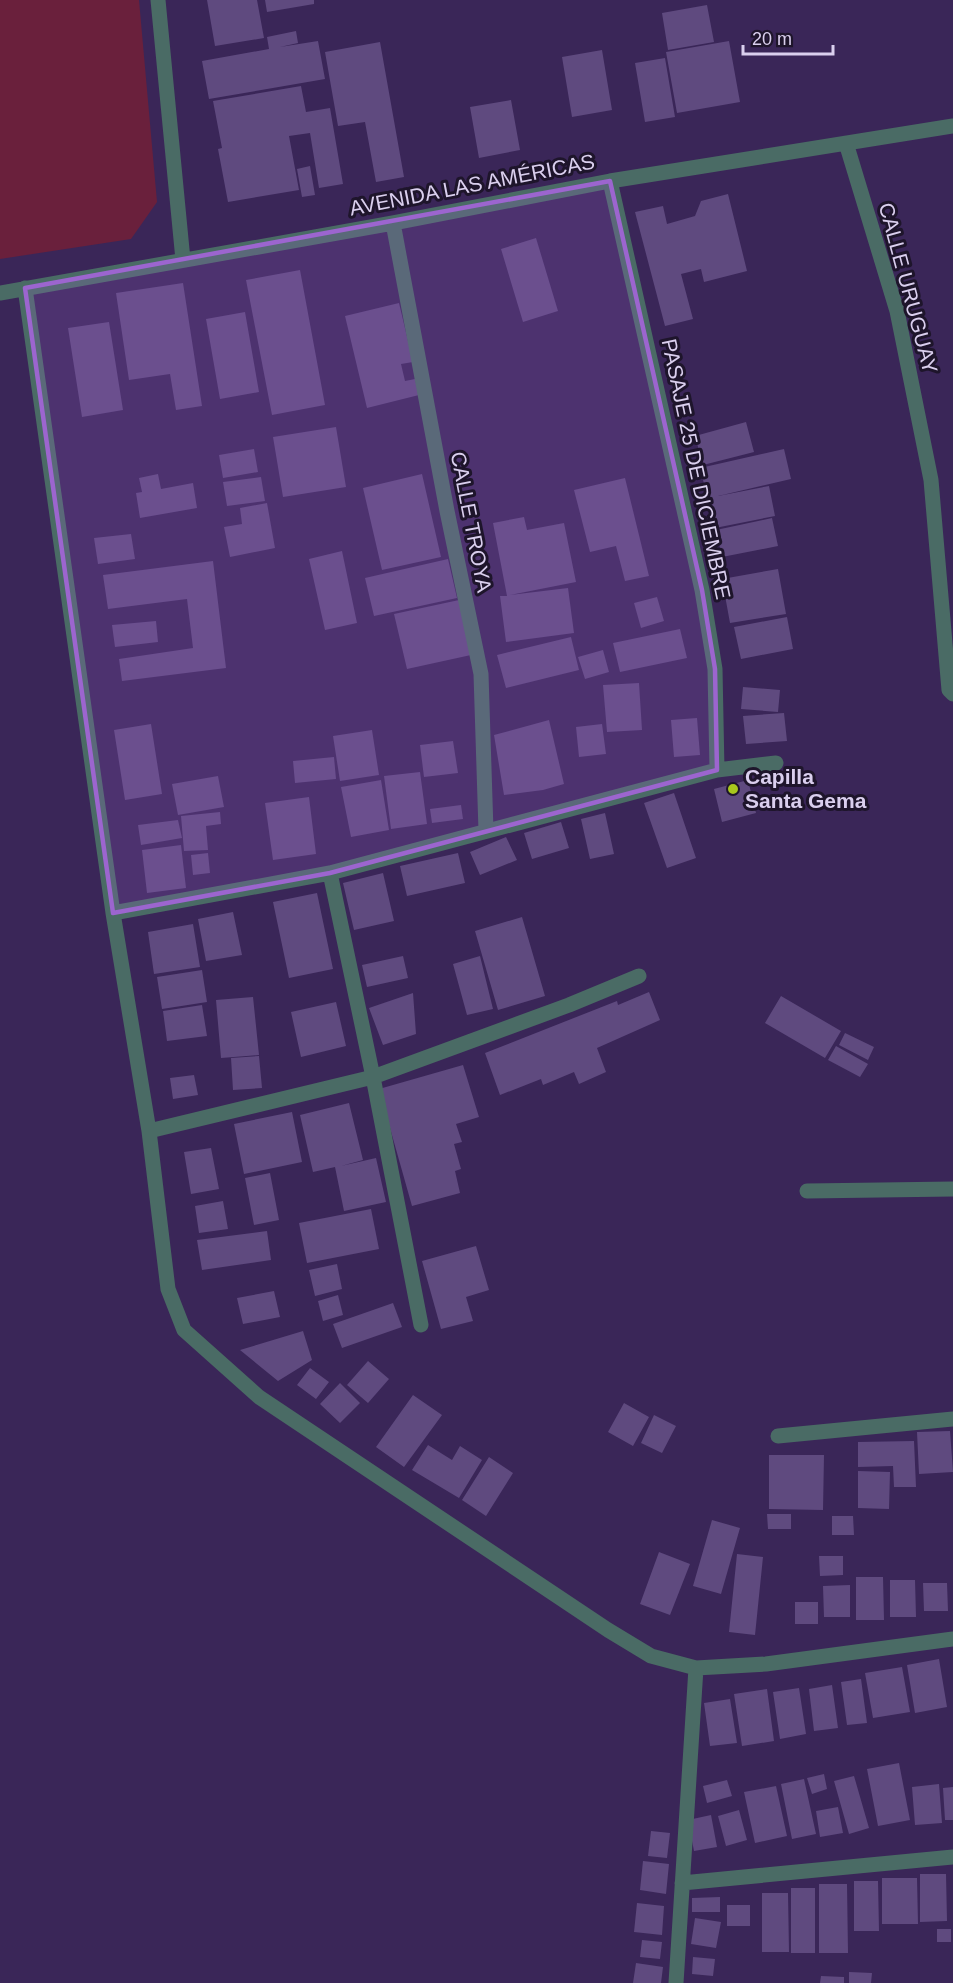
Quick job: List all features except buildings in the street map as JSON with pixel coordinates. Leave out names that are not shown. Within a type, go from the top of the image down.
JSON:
[{"type":"street","points":[[158,0],[183,260]]},
{"type":"street","name":"AVENIDA LAS AMÉRICAS","points":[[0,293],[393,223],[610,180],[953,126]]},
{"type":"street","name":"CALLE URUGUAY","points":[[846,143],[897,310],[931,480],[949,690],[953,694]]},
{"type":"street","name":"PASAJE 25 DE DICIEMBRE","points":[[610,180],[702,590],[715,669],[717,770]]},
{"type":"street","name":"CALLE TROYA","points":[[393,223],[447,512],[481,674],[486,831]]},
{"type":"street","points":[[25,288],[113,913],[149,1131],[168,1289],[184,1330],[260,1398],[608,1630],[651,1656],[696,1668],[766,1664],[953,1640]]},
{"type":"street","points":[[113,913],[330,873],[717,770],[776,763]]},
{"type":"street","points":[[330,873],[373,1077],[421,1325]]},
{"type":"street","points":[[149,1131],[373,1077],[568,1005],[639,976]]},
{"type":"street","points":[[807,1191],[953,1189]]},
{"type":"street","points":[[778,1436],[953,1419]]},
{"type":"street","points":[[676,1983],[696,1668]]},
{"type":"street","points":[[682,1883],[953,1857]]},
{"type":"highlighted area","points":[[610,181],[702,590],[715,669],[717,770],[330,873],[113,913],[25,288]]},
{"type":"shaded area","points":[[0,0],[139,0],[157,202],[131,239],[0,259]]},
{"type":"place","name":"Capilla Santa Gema","points":[[733,789]]}]
